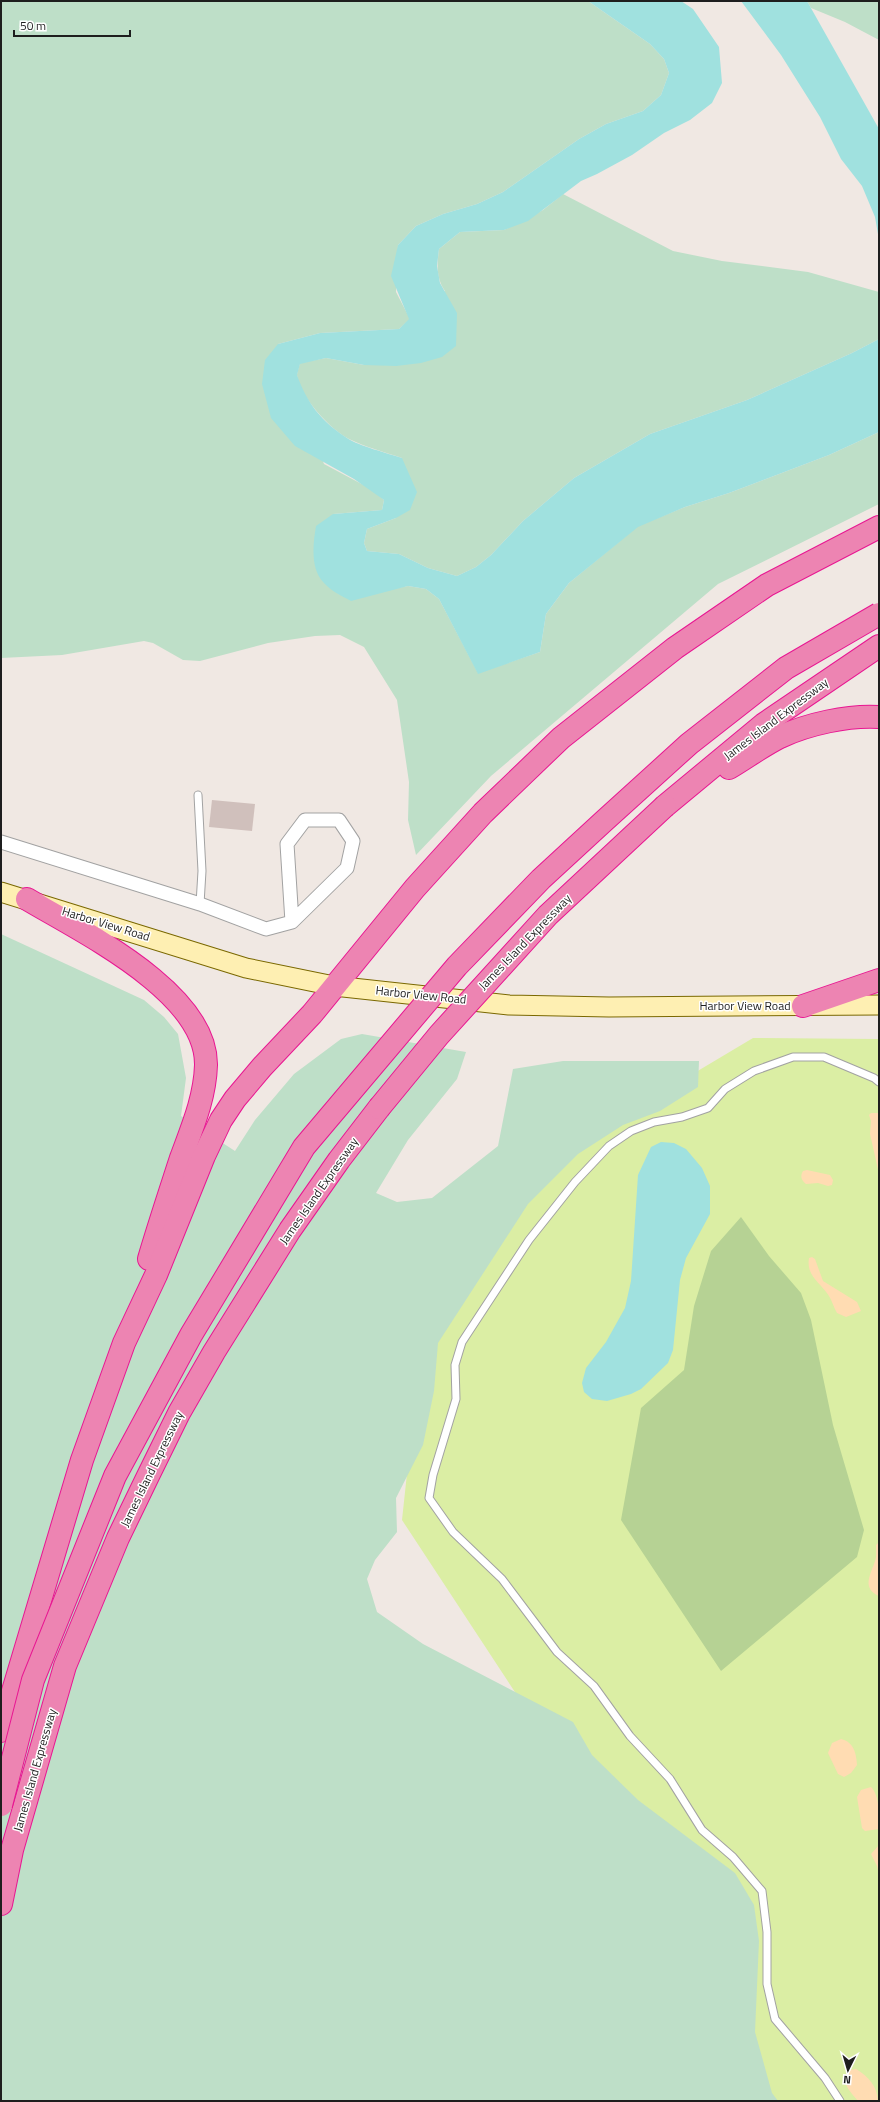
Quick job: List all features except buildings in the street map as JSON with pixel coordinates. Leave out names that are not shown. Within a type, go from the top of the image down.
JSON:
[{"type":"highway","points":[[124,1343],[156,1275],[204,1156],[221,1120],[235,1099],[312,1014],[416,888],[478,818],[560,738],[674,648],[767,585],[879,527]]},
{"type":"highway","name":"James Island Expressway","points":[[1,1805],[33,1680],[115,1476],[191,1336],[304,1147],[457,966],[541,879],[689,744],[786,668],[879,614]]},
{"type":"highway","name":"James Island Expressway","points":[[1,1904],[12,1850],[65,1666],[109,1559],[144,1482],[179,1413],[214,1352],[290,1230],[339,1160],[439,1035],[548,916],[665,806],[764,724],[879,646]]},
{"type":"highway","points":[[665,806],[780,737],[828,721],[853,717],[879,717]]},
{"type":"highway","points":[[1,1732],[82,1460],[124,1343],[164,1209],[201,1102],[206,1065],[202,1040],[182,1006],[132,962],[27,899]]},
{"type":"highway","points":[[804,1006],[879,980]]},
{"type":"main road","name":"Harbor View Road","points":[[1,892],[246,968],[334,986],[509,1005],[609,1007],[879,1005]]},
{"type":"street","points":[[1,842],[200,904],[266,929],[292,922],[347,868],[353,841],[339,820],[305,820],[286,844],[292,922]]},
{"type":"lane","points":[[198,795],[202,871],[200,904]]},
{"type":"lane","points":[[840,2101],[825,2078],[775,2019],[767,1984],[767,1932],[762,1891],[733,1857],[702,1830],[670,1779],[630,1736],[594,1686],[557,1652],[502,1579],[453,1532],[429,1498],[433,1475],[456,1399],[455,1365],[462,1342],[529,1240],[576,1182],[609,1146],[631,1131],[654,1122],[682,1117],[708,1108],[725,1089],[754,1071],[793,1057],[824,1057],[874,1078],[879,1082]]},
{"type":"green space","points":[[1,1],[588,1],[650,44],[664,59],[669,73],[661,95],[643,111],[606,124],[579,139],[503,192],[477,204],[443,214],[416,226],[398,245],[396,292],[410,319],[399,329],[320,333],[278,344],[324,464],[371,489],[384,500],[382,510],[333,514],[387,590],[408,586],[426,589],[439,599],[478,673],[540,652],[546,614],[569,583],[638,526],[685,507],[729,493],[829,455],[879,432],[879,504],[718,584],[491,776],[416,855],[408,820],[409,782],[397,700],[364,647],[340,635],[315,636],[268,643],[200,661],[183,660],[153,643],[144,641],[62,655],[1,658]]},
{"type":"green space","points":[[807,1],[879,1],[879,40],[845,22],[811,8]]},
{"type":"green space","points":[[563,194],[673,251],[722,261],[808,272],[879,292],[879,339],[852,353],[747,400],[650,434],[574,478],[523,521],[491,555],[476,567],[457,576],[428,568],[399,554],[367,551],[364,543],[367,529],[396,518],[402,458],[355,442],[342,435],[325,420],[303,393],[297,375],[300,363],[326,358],[364,365],[445,291],[440,281],[438,271],[439,249],[460,232],[504,230],[543,210]]},
{"type":"green space","points":[[1,934],[144,1000],[164,1017],[178,1034],[186,1078],[181,1116],[235,1151],[255,1120],[294,1074],[341,1039],[362,1034],[466,1052],[457,1079],[408,1140],[376,1193],[397,1202],[432,1198],[498,1146],[513,1069],[563,1061],[699,1061],[698,1087],[660,1111],[623,1125],[578,1154],[528,1204],[438,1343],[434,1391],[423,1445],[396,1498],[397,1532],[375,1560],[367,1579],[377,1612],[423,1644],[573,1722],[592,1755],[638,1800],[735,1873],[754,1905],[759,1941],[755,2032],[772,2093],[778,2101],[1,2101]]},
{"type":"green space","points":[[753,1038],[879,1039],[879,2101],[774,2101],[731,2021],[402,1520],[425,1306],[550,1159]]},
{"type":"green space","points":[[741,1217],[769,1256],[801,1293],[811,1320],[833,1425],[864,1530],[857,1557],[721,1671],[621,1520],[641,1408],[684,1370],[694,1306],[711,1251]]},
{"type":"sand","points":[[871,1113],[879,1113],[879,1174],[870,1134],[871,1121],[869,1115]]},
{"type":"sand","points":[[807,1170],[830,1175],[833,1180],[832,1185],[828,1186],[818,1183],[806,1184],[801,1176],[803,1171]]},
{"type":"sand","points":[[812,1257],[815,1259],[823,1281],[857,1302],[861,1311],[846,1317],[837,1313],[829,1296],[814,1278],[810,1270],[809,1258]]},
{"type":"sand","points":[[879,1542],[879,1596],[873,1593],[870,1589],[869,1580],[876,1559],[876,1545]]},
{"type":"sand","points":[[841,1739],[852,1745],[856,1756],[857,1765],[851,1773],[844,1777],[838,1774],[828,1753],[832,1743]]},
{"type":"sand","points":[[871,1787],[877,1801],[879,1812],[879,1829],[865,1831],[862,1828],[857,1797],[861,1790]]},
{"type":"sand","points":[[879,1845],[879,1875],[877,1866],[871,1854]]},
{"type":"sand","points":[[856,2069],[872,2082],[878,2101],[858,2101],[849,2090],[845,2082],[845,2078],[850,2070]]},
{"type":"water","points":[[588,1],[681,1],[693,9],[719,47],[722,83],[712,103],[690,120],[664,133],[632,155],[581,181],[528,221],[504,230],[460,232],[439,249],[437,266],[440,283],[457,313],[456,346],[442,357],[421,363],[396,366],[364,365],[326,358],[300,364],[297,375],[301,385],[310,403],[322,418],[338,432],[352,441],[402,458],[417,492],[410,510],[396,518],[367,529],[364,543],[367,551],[399,554],[428,568],[457,576],[476,567],[491,555],[523,521],[574,478],[650,434],[747,400],[852,353],[879,339],[879,432],[829,455],[729,493],[685,507],[638,527],[569,583],[546,614],[540,652],[478,674],[439,599],[426,589],[408,586],[351,601],[324,583],[316,571],[315,564],[314,541],[316,526],[333,514],[382,510],[384,500],[354,479],[295,446],[271,418],[262,384],[265,360],[278,344],[320,333],[399,329],[409,319],[391,276],[398,245],[416,226],[443,214],[477,204],[503,192],[579,139],[606,124],[643,111],[661,95],[669,73],[664,59],[650,44]]},
{"type":"water","points":[[741,1],[807,1],[879,129],[879,240],[875,217],[862,186],[841,159],[820,117],[781,55]]},
{"type":"water","points":[[661,1142],[674,1143],[686,1149],[702,1168],[710,1186],[710,1214],[686,1258],[680,1280],[673,1350],[668,1363],[641,1389],[631,1394],[607,1401],[592,1399],[584,1392],[582,1383],[586,1368],[606,1342],[625,1308],[631,1281],[638,1175],[651,1147]]}]
